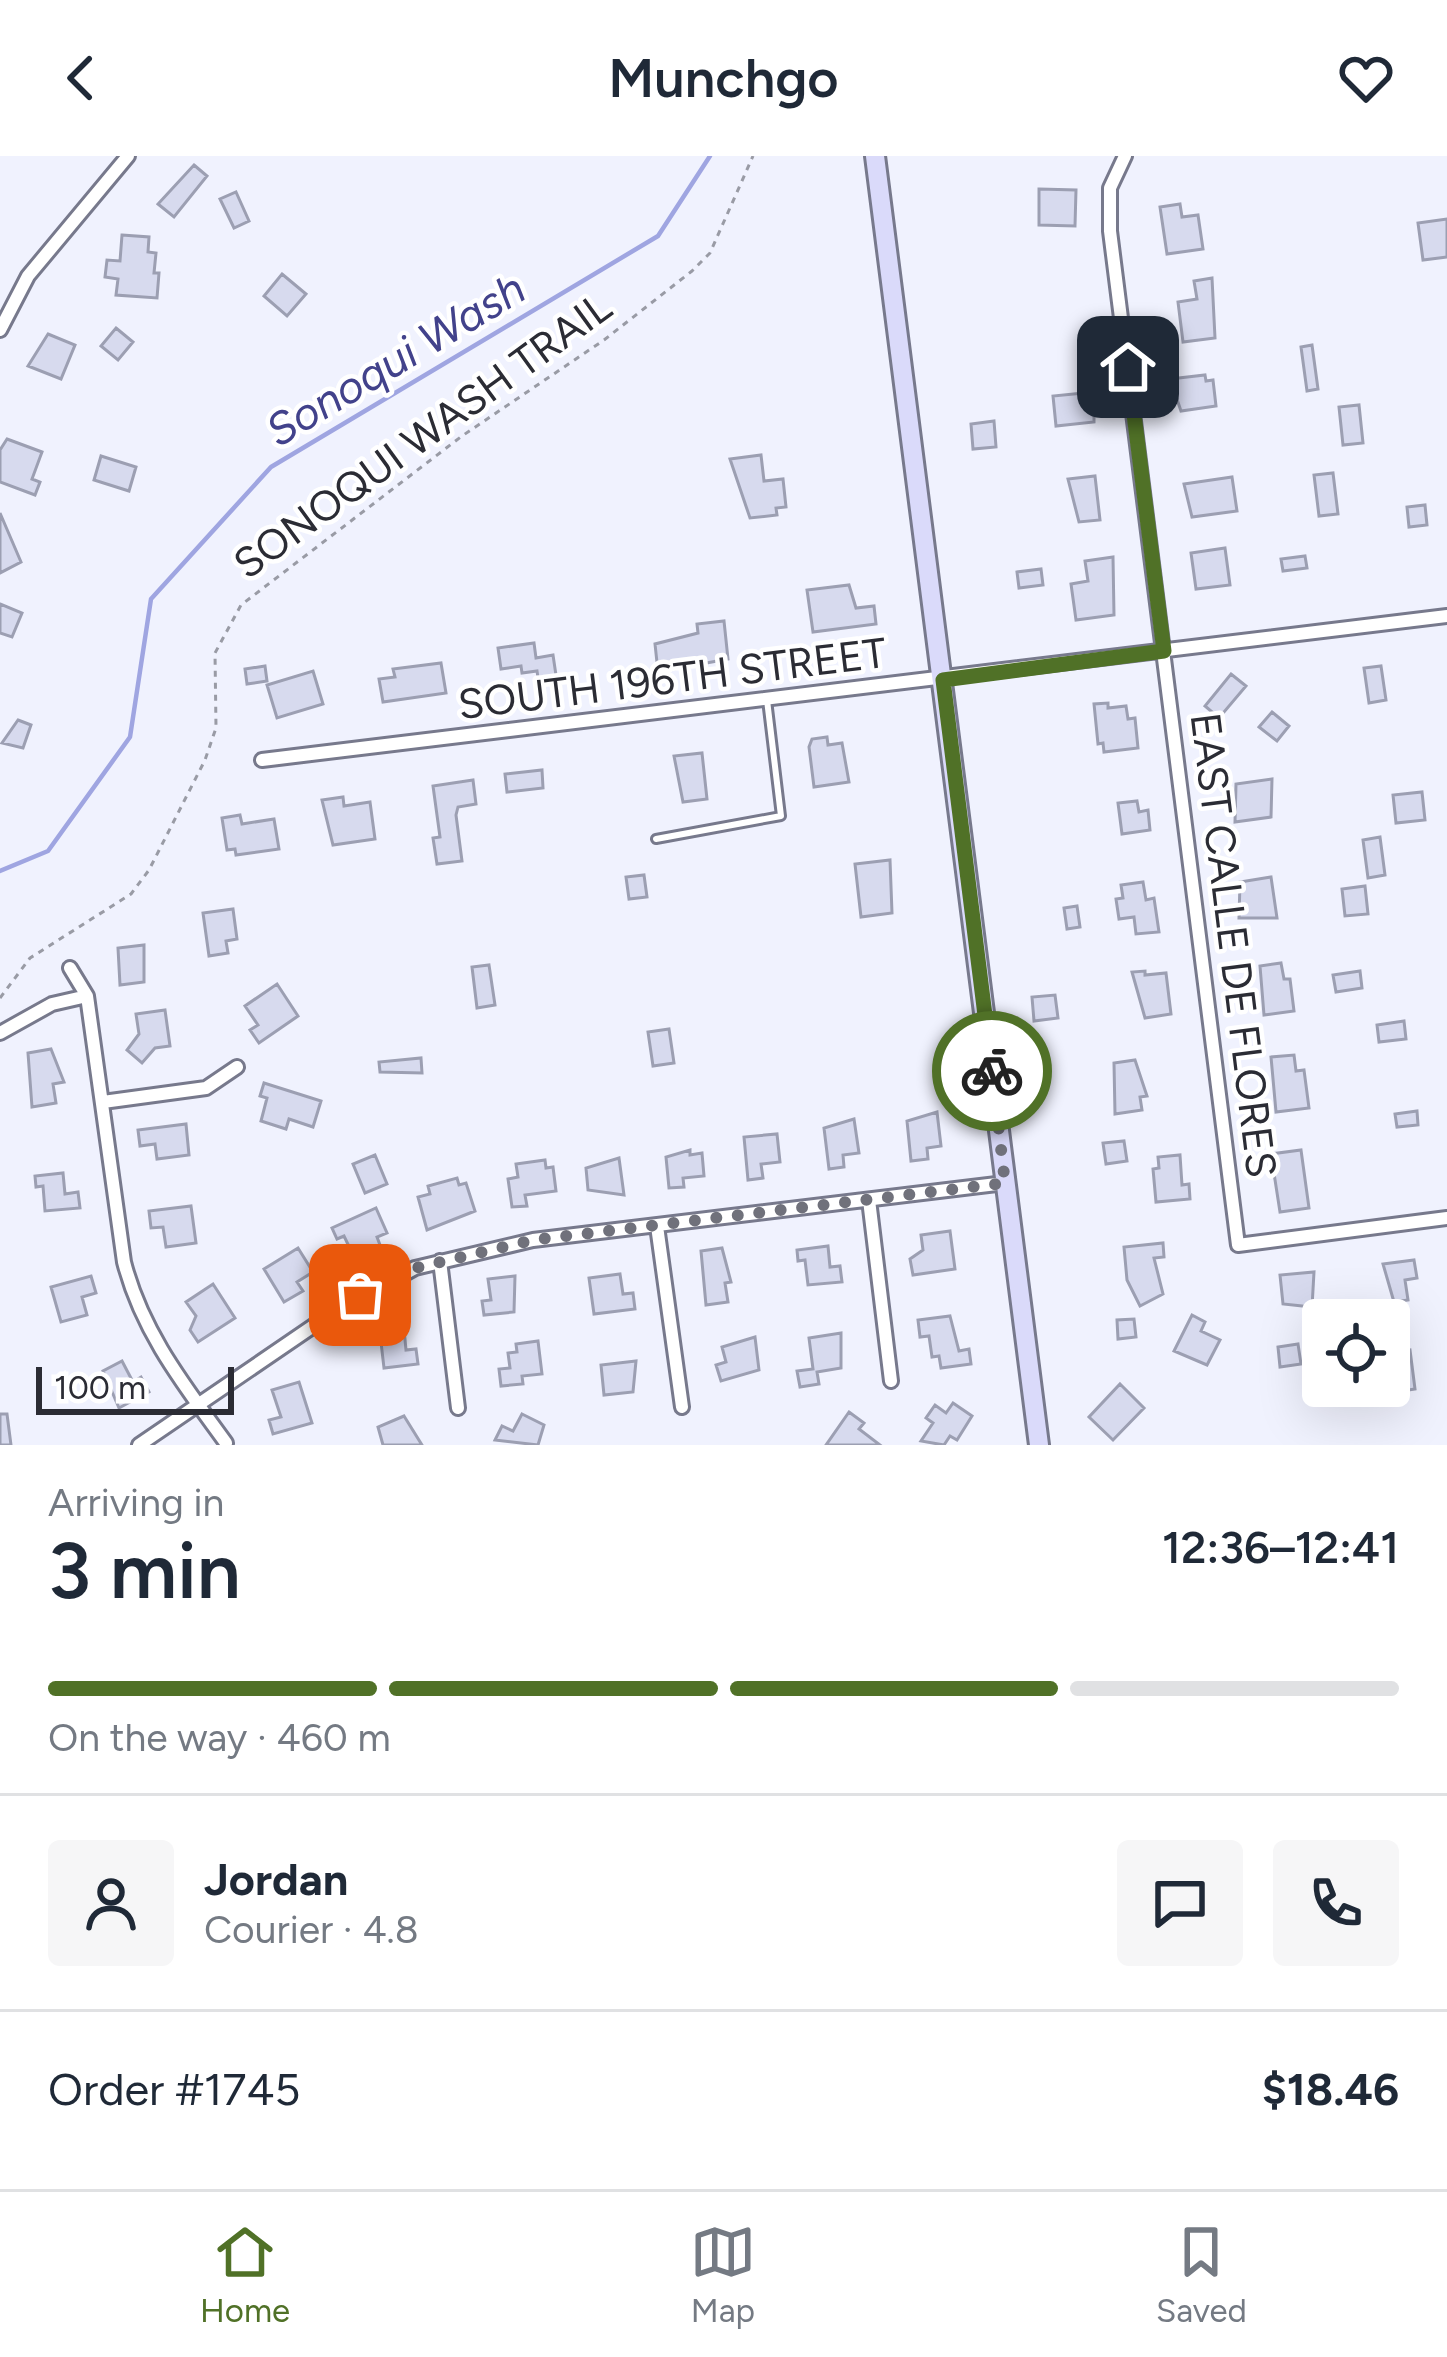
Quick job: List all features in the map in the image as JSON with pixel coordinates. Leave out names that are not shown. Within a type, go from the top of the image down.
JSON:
[{"type":"main road","points":[[875,156],[1039,1445]]},
{"type":"street","points":[[0,330],[28,276],[128,156]]},
{"type":"street","name":"EAST CALLE DE FLORES","points":[[1125,156],[1110,188],[1110,231],[1238,1244],[1447,1218]]},
{"type":"street","name":"SOUTH 196TH STREET","points":[[262,760],[1447,616]]},
{"type":"street","points":[[70,968],[87,996],[124,1262],[134,1300],[147,1330],[226,1443]]},
{"type":"street","points":[[0,1033],[52,1004],[87,996]]},
{"type":"street","points":[[103,1102],[206,1088],[237,1067]]},
{"type":"street","points":[[139,1445],[360,1295],[440,1261],[533,1240],[1005,1183]]},
{"type":"street","points":[[868,1200],[891,1381]]},
{"type":"street","points":[[657,1226],[682,1407]]},
{"type":"street","points":[[440,1261],[458,1408]]},
{"type":"lane","points":[[656,839],[781,816],[767,700]]},
{"type":"path","name":"SONOQUI WASH TRAIL","points":[[0,998],[30,958],[131,894],[149,869],[206,760],[216,728],[215,653],[241,604],[692,271],[710,253],[753,156]]},
{"type":"building","points":[[194,165],[207,176],[174,217],[158,204]]},
{"type":"building","points":[[1039,189],[1076,190],[1075,226],[1039,225]]},
{"type":"building","points":[[236,192],[249,221],[234,228],[220,199]]},
{"type":"building","points":[[1180,204],[1182,217],[1198,215],[1203,249],[1167,254],[1160,207]]},
{"type":"building","points":[[1447,219],[1447,257],[1423,260],[1418,223]]},
{"type":"building","points":[[122,235],[149,237],[148,252],[156,253],[154,273],[159,273],[157,298],[116,295],[118,279],[105,277],[107,260],[120,261]]},
{"type":"building","points":[[282,274],[306,294],[287,316],[264,296]]},
{"type":"building","points":[[1212,278],[1215,338],[1183,342],[1178,302],[1197,299],[1194,281]]},
{"type":"building","points":[[116,328],[133,342],[118,360],[101,346]]},
{"type":"building","points":[[48,334],[75,345],[61,379],[28,366]]},
{"type":"building","points":[[1312,345],[1318,389],[1307,391],[1301,347]]},
{"type":"building","points":[[1205,375],[1206,381],[1213,380],[1216,406],[1181,411],[1170,379]]},
{"type":"building","points":[[1094,392],[1094,422],[1056,426],[1053,396]]},
{"type":"building","points":[[1359,405],[1363,443],[1343,445],[1339,407]]},
{"type":"building","points":[[994,421],[996,447],[973,449],[971,424]]},
{"type":"building","points":[[7,439],[42,452],[32,479],[40,482],[35,495],[0,482],[0,450]]},
{"type":"building","points":[[761,455],[764,481],[783,479],[786,507],[776,508],[777,515],[750,518],[730,459]]},
{"type":"building","points":[[101,456],[136,467],[129,491],[94,480]]},
{"type":"building","points":[[1333,473],[1338,514],[1319,516],[1314,475]]},
{"type":"building","points":[[1095,476],[1100,520],[1079,522],[1068,479]]},
{"type":"building","points":[[1232,477],[1237,511],[1192,517],[1184,484]]},
{"type":"building","points":[[1425,505],[1427,525],[1409,527],[1407,507]]},
{"type":"building","points":[[0,513],[21,562],[0,573]]},
{"type":"building","points":[[1225,548],[1230,585],[1196,589],[1191,553]]},
{"type":"building","points":[[1305,556],[1307,568],[1283,571],[1281,559]]},
{"type":"building","points":[[1113,557],[1114,615],[1076,620],[1071,584],[1088,581],[1085,561]]},
{"type":"building","points":[[1041,569],[1043,585],[1019,588],[1017,572]]},
{"type":"building","points":[[849,585],[856,608],[874,606],[876,624],[813,632],[807,590]]},
{"type":"building","points":[[0,604],[22,613],[12,637],[0,633]]},
{"type":"building","points":[[724,621],[728,659],[658,672],[655,644],[698,633],[697,624]]},
{"type":"building","points":[[534,643],[536,658],[553,655],[557,682],[539,684],[537,671],[522,673],[521,666],[501,669],[498,648]]},
{"type":"building","points":[[441,663],[446,693],[383,702],[379,679],[395,677],[393,669]]},
{"type":"building","points":[[265,666],[267,681],[247,684],[245,669]]},
{"type":"building","points":[[1381,666],[1386,700],[1369,703],[1364,668]]},
{"type":"building","points":[[313,671],[323,704],[277,718],[267,685]]},
{"type":"building","points":[[1231,674],[1246,686],[1219,718],[1205,706]]},
{"type":"building","points":[[1108,703],[1108,708],[1126,706],[1128,719],[1135,718],[1138,748],[1104,752],[1103,743],[1098,744],[1094,704]]},
{"type":"building","points":[[1272,712],[1289,726],[1277,741],[1259,727]]},
{"type":"building","points":[[18,720],[31,725],[23,748],[2,743]]},
{"type":"building","points":[[827,737],[828,745],[842,743],[849,782],[814,787],[809,747],[812,739]]},
{"type":"building","points":[[702,753],[707,799],[683,802],[674,756]]},
{"type":"building","points":[[542,770],[543,788],[507,792],[505,774]]},
{"type":"building","points":[[1272,779],[1271,817],[1235,822],[1236,784]]},
{"type":"building","points":[[473,780],[476,804],[458,807],[456,815],[462,861],[437,864],[433,838],[440,837],[433,786]]},
{"type":"building","points":[[1422,792],[1425,820],[1396,823],[1393,795]]},
{"type":"building","points":[[343,797],[344,806],[370,802],[375,839],[333,845],[322,800]]},
{"type":"building","points":[[1137,801],[1139,812],[1148,810],[1150,830],[1122,834],[1118,803]]},
{"type":"building","points":[[240,815],[242,824],[274,819],[279,849],[236,855],[235,849],[227,850],[222,818]]},
{"type":"building","points":[[1380,837],[1385,875],[1368,878],[1363,840]]},
{"type":"building","points":[[890,860],[892,913],[861,917],[855,864]]},
{"type":"building","points":[[644,875],[647,897],[629,899],[626,877]]},
{"type":"building","points":[[1271,877],[1277,918],[1239,918],[1240,882]]},
{"type":"building","points":[[1143,882],[1146,900],[1154,898],[1159,932],[1136,934],[1134,917],[1119,919],[1116,899],[1123,898],[1121,885]]},
{"type":"building","points":[[1365,886],[1368,914],[1345,916],[1342,889]]},
{"type":"building","points":[[1077,906],[1080,927],[1067,929],[1064,908]]},
{"type":"building","points":[[233,909],[237,939],[226,941],[228,953],[209,956],[203,913]]},
{"type":"building","points":[[144,945],[144,982],[120,985],[118,948]]},
{"type":"building","points":[[1281,963],[1284,979],[1290,979],[1294,1011],[1264,1015],[1260,966]]},
{"type":"building","points":[[489,965],[495,1005],[477,1008],[472,967]]},
{"type":"building","points":[[1145,971],[1145,975],[1166,973],[1171,1014],[1145,1018],[1132,972]]},
{"type":"building","points":[[1360,971],[1362,988],[1336,992],[1333,975]]},
{"type":"building","points":[[277,984],[298,1016],[259,1043],[250,1030],[258,1025],[245,1006]]},
{"type":"building","points":[[1055,995],[1058,1018],[1034,1021],[1032,997]]},
{"type":"building","points":[[165,1010],[170,1046],[155,1048],[142,1063],[127,1050],[139,1034],[136,1014]]},
{"type":"building","points":[[1404,1021],[1406,1039],[1379,1042],[1377,1025]]},
{"type":"building","points":[[669,1029],[674,1063],[653,1066],[648,1032]]},
{"type":"building","points":[[51,1049],[64,1082],[53,1084],[56,1103],[32,1107],[28,1053]]},
{"type":"building","points":[[1294,1055],[1296,1071],[1304,1070],[1309,1108],[1276,1112],[1271,1057]]},
{"type":"building","points":[[421,1058],[422,1073],[380,1072],[379,1062]]},
{"type":"building","points":[[1135,1060],[1147,1096],[1140,1097],[1142,1110],[1115,1114],[1114,1063]]},
{"type":"building","points":[[264,1083],[321,1101],[313,1127],[289,1119],[286,1129],[261,1121],[267,1098],[260,1096]]},
{"type":"building","points":[[1417,1111],[1418,1125],[1397,1127],[1395,1114]]},
{"type":"building","points":[[937,1112],[941,1146],[927,1148],[928,1159],[911,1161],[907,1121]]},
{"type":"building","points":[[854,1119],[859,1153],[843,1155],[844,1167],[829,1169],[824,1128]]},
{"type":"building","points":[[186,1124],[189,1155],[157,1159],[155,1144],[140,1146],[138,1130]]},
{"type":"building","points":[[777,1134],[780,1162],[761,1164],[763,1178],[748,1180],[744,1137]]},
{"type":"building","points":[[1124,1141],[1127,1161],[1106,1164],[1103,1143]]},
{"type":"building","points":[[690,1150],[690,1155],[702,1153],[704,1176],[683,1178],[684,1187],[669,1188],[666,1157]]},
{"type":"building","points":[[1301,1150],[1309,1208],[1280,1212],[1271,1154]]},
{"type":"building","points":[[375,1155],[387,1184],[365,1193],[353,1164]]},
{"type":"building","points":[[1180,1155],[1182,1185],[1189,1184],[1190,1199],[1156,1202],[1153,1169],[1159,1168],[1158,1157]]},
{"type":"building","points":[[619,1158],[624,1195],[588,1190],[586,1168]]},
{"type":"building","points":[[545,1160],[546,1168],[553,1167],[556,1191],[525,1195],[527,1206],[512,1207],[508,1179],[518,1177],[516,1164]]},
{"type":"building","points":[[63,1173],[65,1194],[78,1192],[80,1208],[45,1211],[43,1186],[36,1187],[35,1176]]},
{"type":"building","points":[[457,1178],[459,1185],[466,1183],[475,1211],[427,1230],[418,1197],[430,1194],[428,1186]]},
{"type":"building","points":[[191,1206],[196,1243],[166,1247],[163,1227],[151,1228],[149,1211]]},
{"type":"building","points":[[376,1208],[387,1233],[377,1237],[380,1245],[354,1257],[344,1236],[337,1239],[332,1228]]},
{"type":"building","points":[[950,1231],[955,1269],[913,1275],[910,1259],[923,1250],[921,1235]]},
{"type":"building","points":[[1163,1243],[1164,1257],[1154,1258],[1163,1294],[1140,1306],[1127,1280],[1124,1247]]},
{"type":"building","points":[[828,1246],[830,1267],[840,1266],[842,1282],[808,1285],[805,1260],[798,1261],[797,1250]]},
{"type":"building","points":[[298,1248],[313,1272],[297,1282],[303,1291],[284,1302],[264,1269]]},
{"type":"building","points":[[722,1248],[731,1282],[725,1283],[728,1302],[706,1305],[701,1251]]},
{"type":"building","points":[[1414,1260],[1417,1278],[1405,1280],[1408,1299],[1393,1299],[1383,1264]]},
{"type":"building","points":[[1314,1272],[1312,1299],[1302,1299],[1302,1306],[1283,1304],[1280,1275]]},
{"type":"building","points":[[620,1274],[623,1294],[633,1293],[635,1309],[594,1314],[589,1278]]},
{"type":"building","points":[[91,1276],[96,1293],[82,1297],[87,1315],[61,1322],[51,1287]]},
{"type":"building","points":[[515,1276],[514,1312],[484,1315],[482,1301],[491,1300],[488,1279]]},
{"type":"building","points":[[213,1284],[235,1318],[198,1342],[190,1330],[196,1316],[186,1302]]},
{"type":"building","points":[[1192,1315],[1205,1322],[1201,1331],[1220,1340],[1207,1365],[1174,1351]]},
{"type":"building","points":[[950,1316],[959,1351],[969,1349],[971,1364],[941,1368],[939,1356],[932,1357],[929,1336],[920,1337],[918,1320]]},
{"type":"building","points":[[1134,1319],[1136,1337],[1118,1339],[1117,1320]]},
{"type":"building","points":[[404,1329],[406,1350],[416,1349],[418,1364],[384,1368],[381,1342],[357,1344],[356,1334]]},
{"type":"building","points":[[841,1333],[841,1368],[817,1372],[819,1384],[800,1387],[797,1371],[813,1369],[809,1338]]},
{"type":"building","points":[[755,1337],[759,1370],[721,1381],[716,1365],[726,1362],[722,1347]]},
{"type":"building","points":[[538,1341],[542,1374],[522,1376],[523,1384],[501,1386],[499,1369],[510,1368],[508,1353],[517,1352],[516,1344]]},
{"type":"building","points":[[1298,1344],[1301,1364],[1280,1367],[1278,1347]]},
{"type":"building","points":[[1410,1350],[1415,1389],[1410,1390]]},
{"type":"building","points":[[122,1361],[133,1382],[141,1377],[149,1392],[119,1408],[103,1371]]},
{"type":"building","points":[[636,1361],[633,1392],[604,1395],[601,1365]]},
{"type":"building","points":[[299,1382],[312,1423],[273,1434],[269,1420],[281,1417],[272,1390]]},
{"type":"building","points":[[1120,1384],[1144,1408],[1113,1440],[1089,1417]]},
{"type":"building","points":[[953,1403],[972,1416],[957,1440],[950,1436],[944,1445],[921,1441],[933,1423],[926,1418],[935,1405],[946,1413]]},
{"type":"building","points":[[849,1412],[864,1423],[859,1429],[880,1445],[826,1445]]},
{"type":"building","points":[[0,1414],[7,1414],[11,1445],[0,1445]]},
{"type":"building","points":[[522,1414],[544,1425],[538,1445],[495,1440],[502,1426],[513,1431]]},
{"type":"building","points":[[404,1416],[422,1445],[383,1445],[378,1427]]},
{"type":"waterway","name":"Sonoqui Wash","points":[[0,871],[48,851],[130,737],[151,599],[271,467],[658,236],[710,156]]},
{"type":"way so far","points":[[360,1295],[415,1268],[497,1246],[1005,1183],[992,1071]]},
{"type":"route","points":[[992,1071],[943,680],[1164,651],[1128,367]]}]
